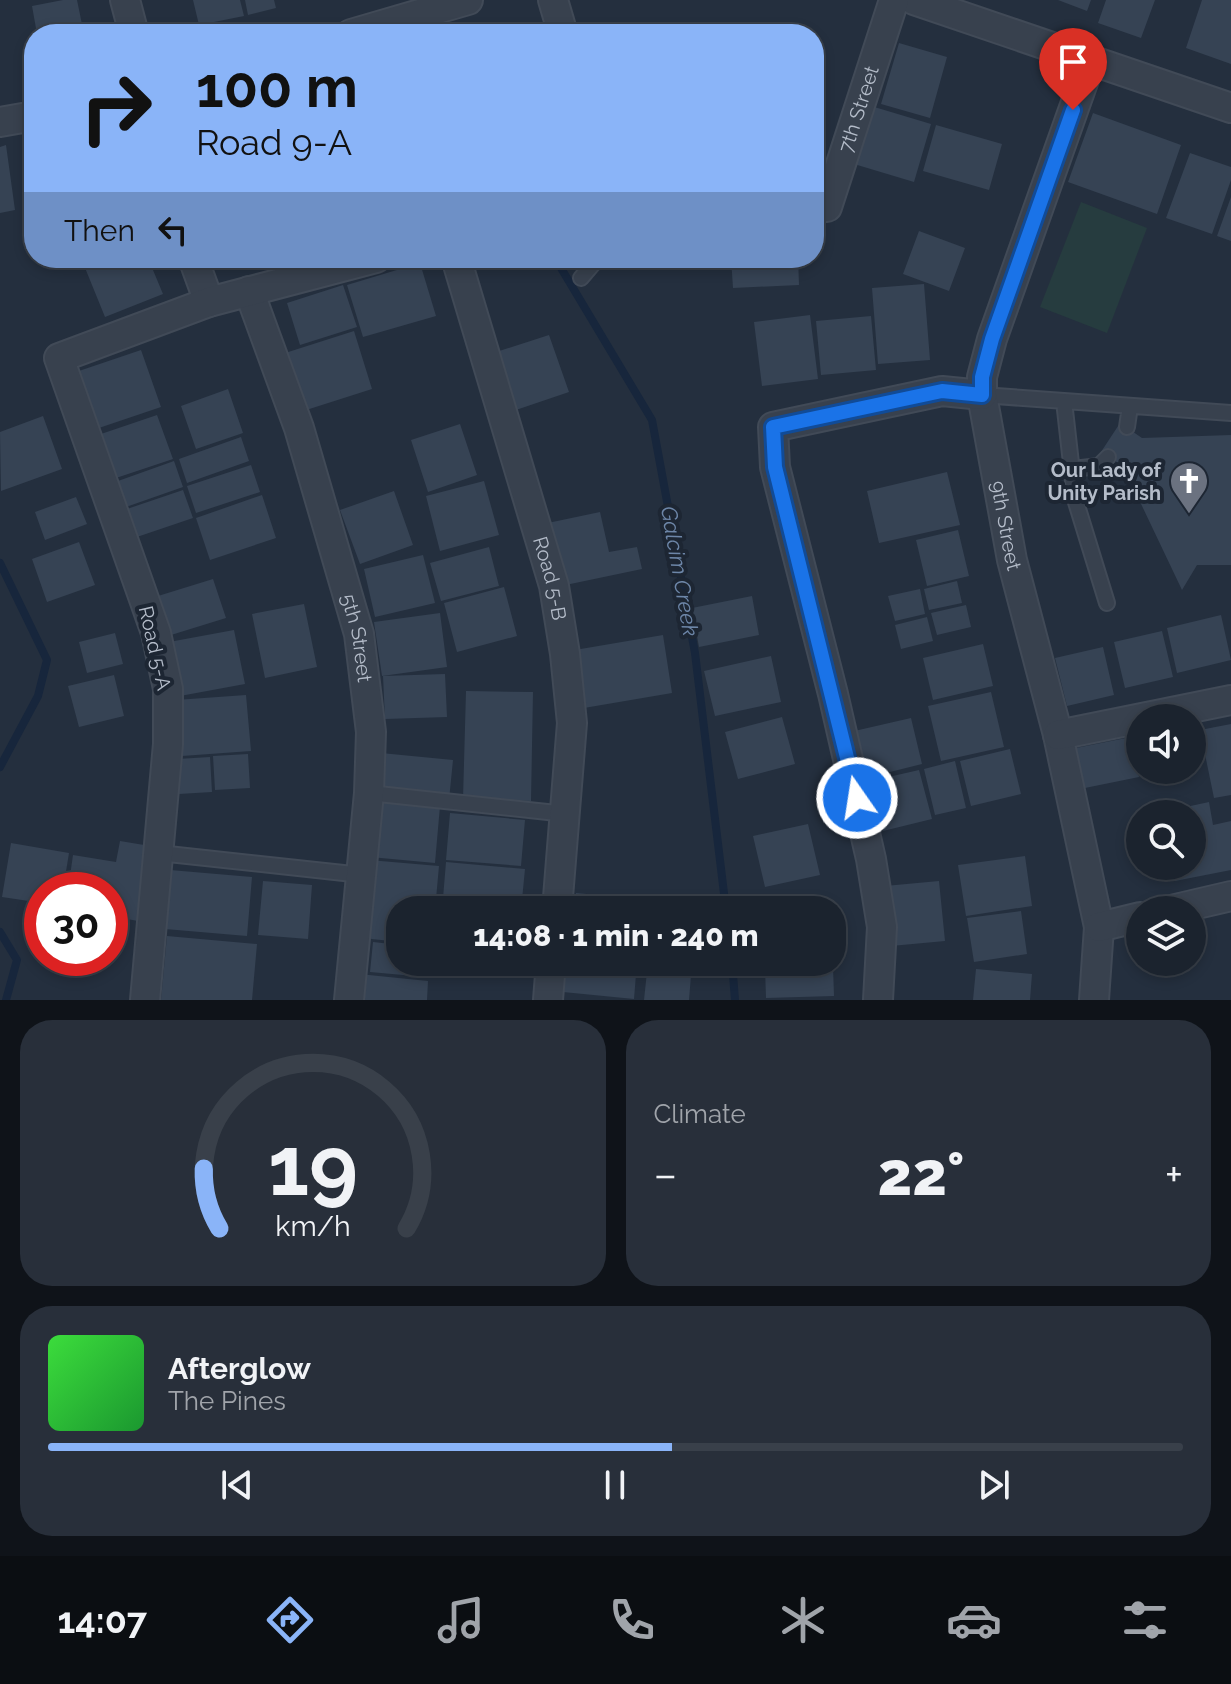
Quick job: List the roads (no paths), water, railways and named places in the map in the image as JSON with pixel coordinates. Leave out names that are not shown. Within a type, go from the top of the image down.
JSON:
[{"type":"street","points":[[125,0],[131,24]]},
{"type":"street","points":[[385,24],[468,0]]},
{"type":"street","points":[[553,0],[560,24]]},
{"type":"street","name":"7th Street","points":[[824,207],[827,207],[894,0]]},
{"type":"street","points":[[914,0],[1231,108]]},
{"type":"street","name":"9th Street","points":[[1091,60],[992,339],[982,377],[982,395],[1012,560],[1058,735],[1099,927],[1094,1000]]},
{"type":"street","points":[[0,122],[24,118]]},
{"type":"street","points":[[197,268],[209,302],[338,268]]},
{"type":"street","name":"Road 5-B","points":[[459,268],[554,586],[565,654],[572,723],[558,896]]},
{"type":"street","name":"5th Street","points":[[249,291],[299,428],[359,634],[371,732],[369,793],[349,1000]]},
{"type":"street","name":"Road 5-A","points":[[145,1000],[168,744],[168,689],[156,633],[59,358],[209,302]]},
{"type":"street","points":[[878,1000],[882,927],[871,859],[775,467],[773,427],[942,391],[982,395]]},
{"type":"street","points":[[1058,735],[1231,700]]},
{"type":"street","points":[[1206,902],[1231,896]]},
{"type":"street","points":[[1099,927],[1126,920]]},
{"type":"street","points":[[548,1000],[550,976]]},
{"type":"lane","points":[[581,278],[590,268]]},
{"type":"lane","points":[[982,395],[1231,413]]},
{"type":"lane","points":[[1064,401],[1075,499],[1107,603]]},
{"type":"lane","points":[[1127,427],[1130,406]]},
{"type":"lane","points":[[1073,469],[1099,466],[1108,457]]},
{"type":"lane","points":[[369,793],[566,814]]},
{"type":"lane","points":[[159,853],[362,875]]},
{"type":"waterway","name":"Galcim Creek","points":[[561,268],[652,420],[695,653],[724,896]]},
{"type":"waterway","name":"Galcim Creek","points":[[0,563],[47,660],[38,696],[0,767]]},
{"type":"waterway","name":"Galcim Creek","points":[[0,932],[17,960],[6,1000]]},
{"type":"waterway","name":"Galcim Creek","points":[[733,976],[735,1000]]},
{"type":"place","name":"Our Lady of Unity Parish","points":[[1189,515]]}]
